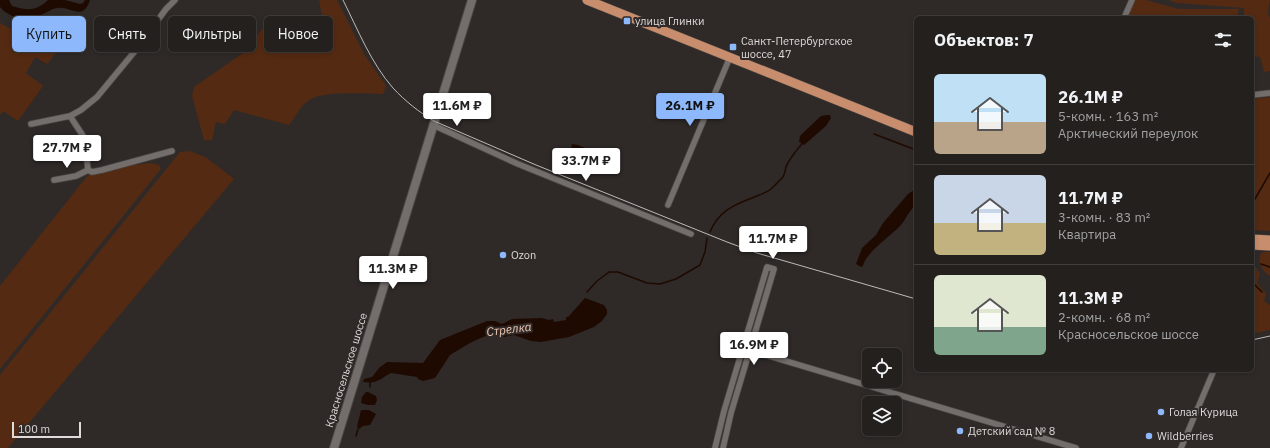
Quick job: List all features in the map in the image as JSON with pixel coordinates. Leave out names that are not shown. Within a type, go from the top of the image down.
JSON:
[{"type":"main road","name":"Красносельское шоссе","points":[[334,448],[472,0]]},
{"type":"main road","points":[[587,0],[914,131]]},
{"type":"main road","points":[[601,0],[914,126]]},
{"type":"main road","points":[[1254,239],[1270,240]]},
{"type":"main road","points":[[1254,245],[1270,246]]},
{"type":"street","points":[[31,124],[70,116],[96,97],[135,51],[166,9],[175,0]]},
{"type":"street","points":[[1125,16],[1132,0]]},
{"type":"street","points":[[668,205],[730,57]]},
{"type":"street","points":[[1254,95],[1270,93]]},
{"type":"street","points":[[70,116],[89,145],[87,161],[88,170]]},
{"type":"street","points":[[433,125],[518,164],[691,234]]},
{"type":"street","points":[[54,180],[76,176],[88,170],[92,172],[102,170],[172,150]]},
{"type":"street","points":[[715,448],[724,411],[767,267],[774,270],[726,430],[723,448]]},
{"type":"street","points":[[749,350],[1076,448]]},
{"type":"street","points":[[1181,448],[1213,372]]},
{"type":"shaded area","points":[[319,0],[337,0],[364,54],[386,86],[383,94],[344,93],[323,95],[308,101],[302,106],[289,125],[234,110],[225,124],[216,122],[212,140],[204,140],[192,96],[194,87],[245,52],[256,52],[256,37],[261,30],[264,29],[264,52],[333,52],[333,16],[322,16]]},
{"type":"shaded area","points":[[1136,0],[1146,0],[1179,9],[1239,9],[1237,16],[1129,16]]},
{"type":"shaded area","points":[[1169,0],[1270,0],[1268,12],[1270,19],[1270,71],[1264,72],[1260,57],[1254,56],[1254,16],[1244,16],[1244,8],[1176,3]]},
{"type":"shaded area","points":[[0,23],[12,29],[12,52],[56,53],[47,64],[35,57],[26,73],[43,86],[18,121],[3,111],[0,115]]},
{"type":"shaded area","points":[[1270,97],[1270,231],[1254,230],[1254,99]]},
{"type":"shaded area","points":[[190,151],[207,158],[234,179],[8,448],[0,448],[0,375],[180,152]]},
{"type":"shaded area","points":[[150,163],[159,165],[161,169],[0,369],[0,286],[88,175],[111,168]]},
{"type":"shaded area","points":[[1270,252],[1270,276],[1265,272],[1260,263],[1261,253]]},
{"type":"shaded area","points":[[1254,265],[1260,274],[1257,283],[1266,294],[1264,301],[1270,305],[1270,330],[1254,334]]},
{"type":"water","points":[[0,0],[9,0],[12,6],[22,9],[32,9],[44,4],[48,0],[65,0],[80,4],[85,0],[90,0],[87,7],[80,12],[57,8],[37,16],[12,16],[0,7]]},
{"type":"water","points":[[830,115],[831,118],[826,126],[804,145],[799,142],[800,136],[805,131],[821,116]]},
{"type":"water","points":[[572,144],[590,150],[591,155],[585,159],[574,153],[571,149]]},
{"type":"water","points":[[914,190],[914,207],[901,225],[869,255],[863,266],[861,267],[856,264],[862,248],[876,235],[883,223],[908,194]]},
{"type":"water","points":[[585,298],[604,305],[607,310],[607,314],[602,321],[594,327],[569,337],[541,342],[531,341],[514,335],[504,337],[491,335],[470,343],[450,355],[435,378],[423,381],[417,377],[391,373],[375,382],[363,382],[364,379],[372,377],[379,368],[387,362],[423,363],[440,340],[487,321],[495,321],[502,324],[512,319],[542,318],[549,320],[553,319],[554,322],[566,320],[566,317],[568,317]]},
{"type":"water","points":[[366,392],[376,396],[377,400],[375,405],[361,403],[362,397]]},
{"type":"water","points":[[361,410],[369,410],[376,414],[370,425],[363,426],[359,429],[357,427]]},
{"type":"waterway","points":[[874,134],[914,149]]},
{"type":"waterway","name":"Стрелка","points":[[710,232],[717,219],[727,210],[771,189],[783,177],[789,161],[802,144]]},
{"type":"waterway","points":[[1254,201],[1270,173]]},
{"type":"waterway","points":[[587,292],[597,281],[609,272],[618,272],[647,283],[660,284],[676,279],[700,265],[705,252],[707,238]]},
{"type":"waterway","points":[[1261,264],[1270,267]]},
{"type":"waterway","points":[[1254,284],[1262,292]]},
{"type":"waterway","name":"Стрелка","points":[[370,387],[371,381]]},
{"type":"waterway","name":"Стрелка","points":[[356,436],[358,429]]},
{"type":"tram line","points":[[343,0],[365,46],[385,78],[407,102],[434,121],[536,165],[727,242],[757,253],[914,298]]},
{"type":"tram line","points":[[1254,340],[1270,336]]},
{"type":"place","name":"улица Глинки","points":[[627,21]]},
{"type":"place","name":"Санкт-Петербургское шоссе, 47","points":[[733,47]]},
{"type":"place","name":"Ozon","points":[[503,255]]},
{"type":"place","name":"Голая Курица","points":[[1161,412]]},
{"type":"place","name":"Детский сад № 8","points":[[960,431]]},
{"type":"place","name":"Wildberries","points":[[1149,436]]}]
